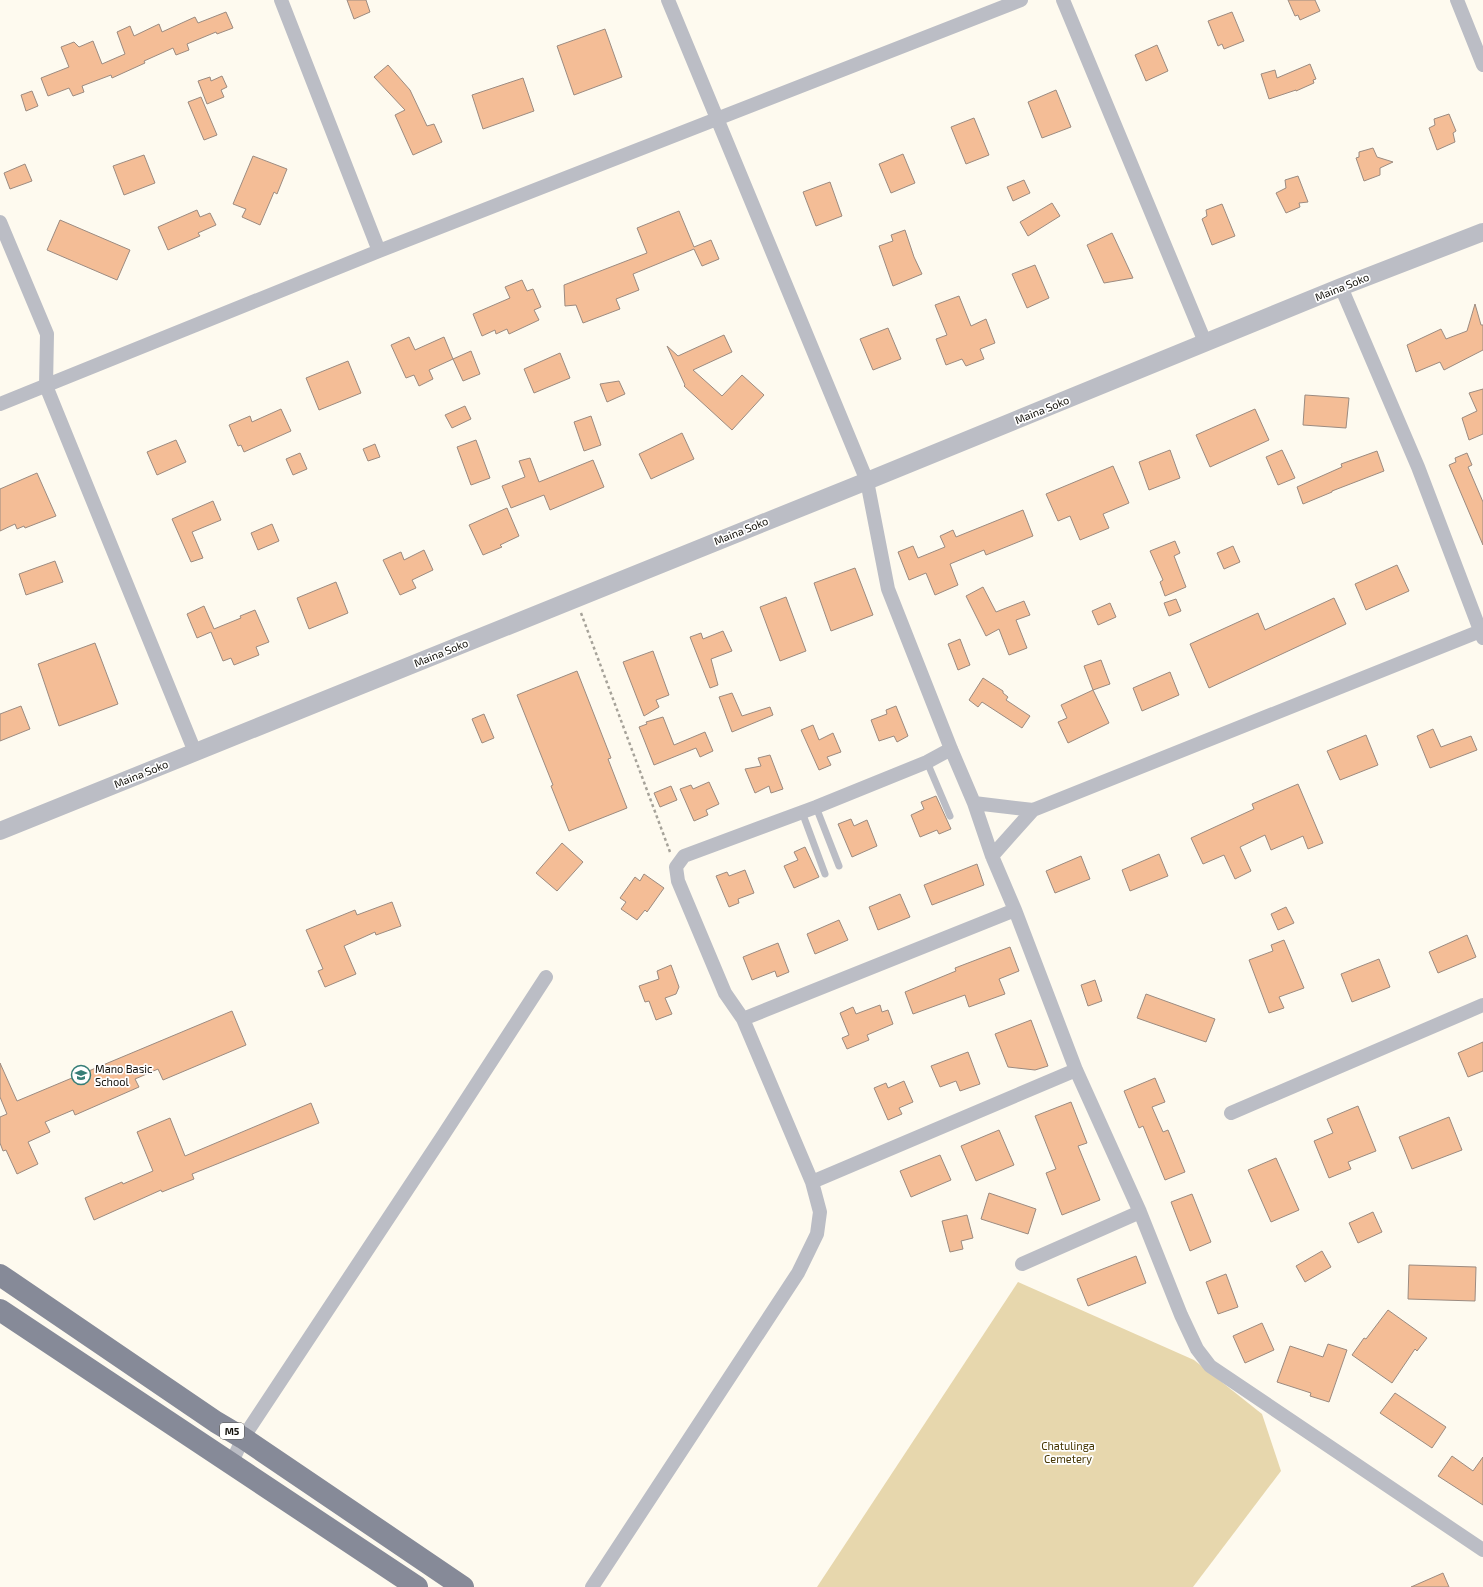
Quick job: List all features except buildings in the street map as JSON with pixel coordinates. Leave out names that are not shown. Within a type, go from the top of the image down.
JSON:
[{"type":"main road","name":"M5","points":[[0,1275],[463,1587]]},
{"type":"main road","name":"M5","points":[[0,1310],[417,1587]]},
{"type":"street","points":[[281,0],[379,250]]},
{"type":"street","points":[[668,0],[867,481],[888,588],[951,749],[974,803],[992,856],[1015,910],[1076,1070],[1140,1212],[1181,1315],[1197,1349],[1210,1366],[1483,1550]]},
{"type":"street","points":[[0,404],[379,250],[1021,0]]},
{"type":"street","points":[[1063,0],[1206,342]]},
{"type":"street","points":[[1457,0],[1483,65]]},
{"type":"street","points":[[0,222],[47,334],[46,386],[195,752]]},
{"type":"street","name":"Maina Soko","points":[[0,832],[867,481],[1341,286],[1483,232]]},
{"type":"street","points":[[992,856],[1033,810],[1482,633],[1418,467],[1341,286]]},
{"type":"street","points":[[592,1587],[798,1273],[817,1234],[820,1212],[812,1182],[743,1020],[725,993],[712,964],[678,881],[676,867],[684,856],[816,807],[927,762],[951,749]]},
{"type":"street","points":[[974,803],[1033,810]]},
{"type":"street","points":[[743,1020],[1015,910]]},
{"type":"street","points":[[231,1464],[243,1438],[546,977]]},
{"type":"street","points":[[1231,1113],[1483,1006]]},
{"type":"street","points":[[812,1182],[1076,1070]]},
{"type":"street","points":[[1022,1264],[1140,1212]]},
{"type":"lane","points":[[927,762],[950,816]]},
{"type":"lane","points":[[816,807],[839,866]]},
{"type":"lane","points":[[802,812],[825,874]]},
{"type":"path","points":[[576,598],[676,867]]},
{"type":"green space","name":"Chatulinga Cemetery","points":[[1018,1282],[1194,1360],[1262,1414],[1281,1471],[1193,1587],[817,1587]]},
{"type":"place","name":"Mano Basic School","points":[[81,1075]]}]
